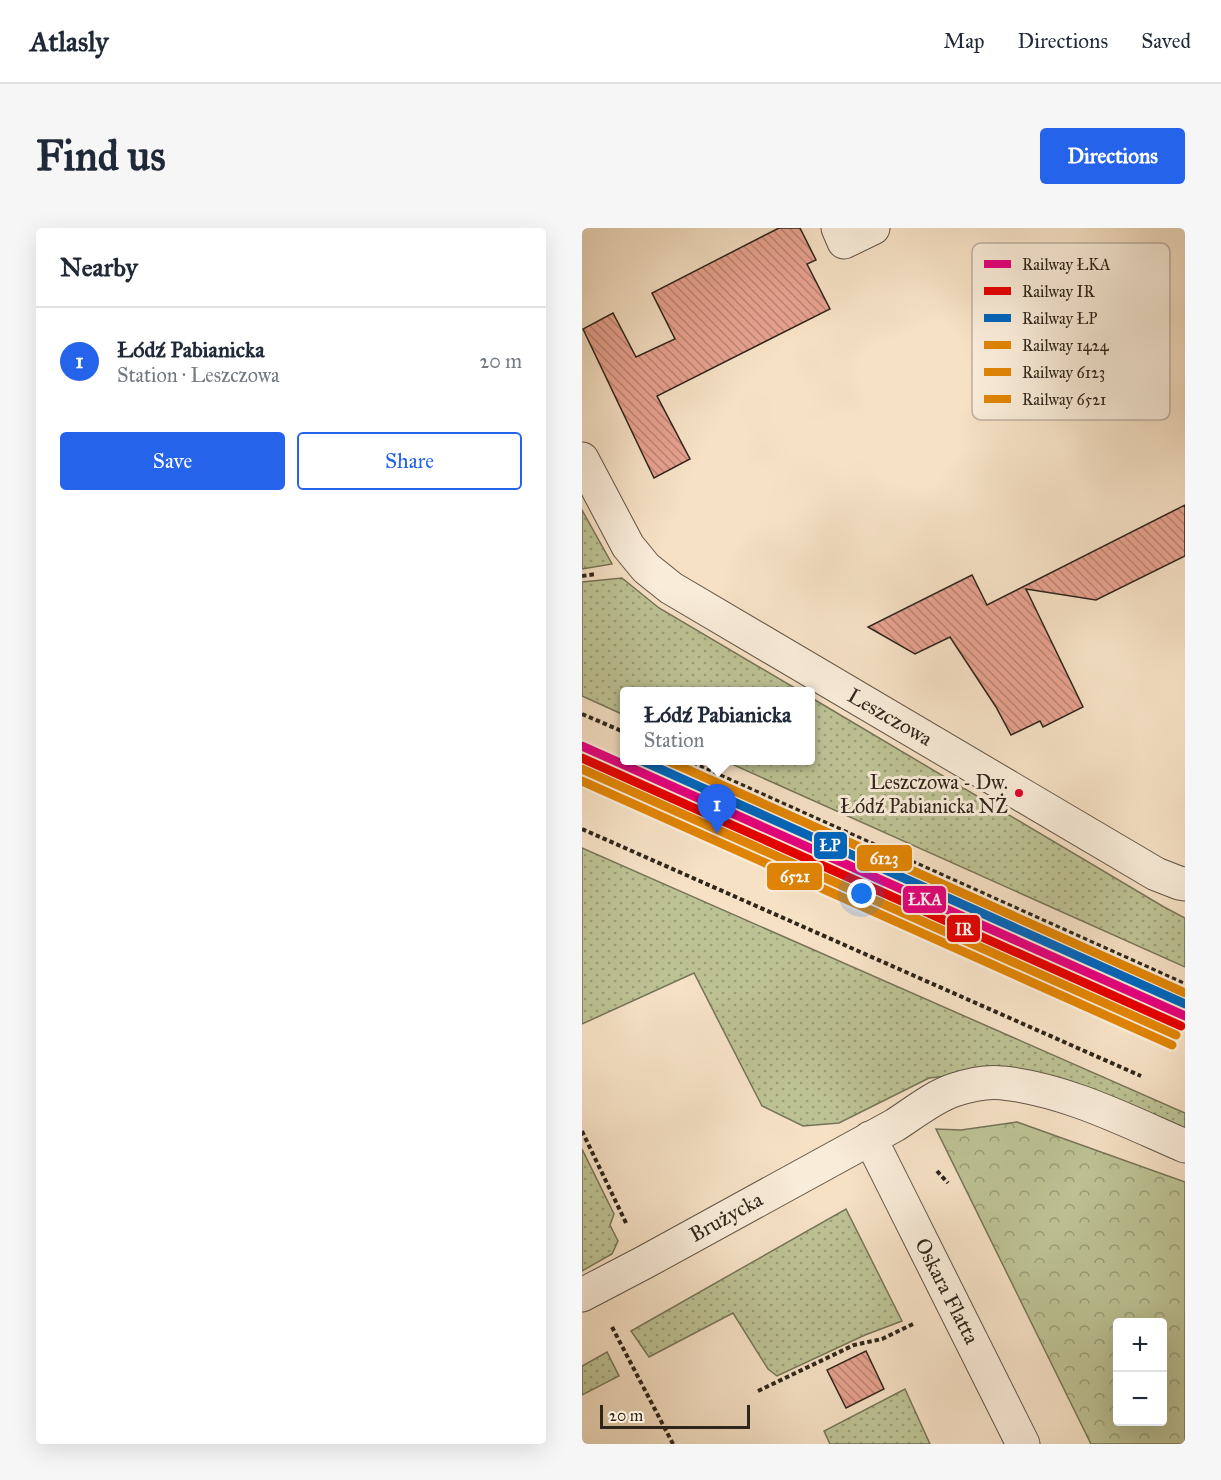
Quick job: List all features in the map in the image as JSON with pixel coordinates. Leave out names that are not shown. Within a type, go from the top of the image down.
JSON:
[{"type":"street","points":[[838,228],[844,242],[873,228]]},
{"type":"street","name":"Leszczowa","points":[[582,459],[628,546],[646,568],[671,588],[1156,874],[1185,884]]},
{"type":"street","name":"Brużycka","points":[[587,1292],[895,1125],[952,1090],[1001,1083],[1040,1090],[1073,1099],[1185,1146]]},
{"type":"street","name":"Oskara Flatta","points":[[870,1138],[1023,1444]]},
{"type":"path","points":[[582,714],[620,730]]},
{"type":"path","points":[[697,765],[1185,984]]},
{"type":"path","points":[[582,829],[1141,1076]]},
{"type":"path","points":[[582,1131],[645,1262]]},
{"type":"path","points":[[587,1292],[673,1444]]},
{"type":"path","points":[[758,1391],[854,1345],[882,1339],[913,1324]]},
{"type":"green space","points":[[582,510],[612,564],[582,569]]},
{"type":"green space","points":[[622,578],[659,608],[793,687],[620,687],[620,713],[582,696],[582,582]]},
{"type":"green space","points":[[815,700],[1185,918],[1185,967],[734,765],[815,765]]},
{"type":"green space","points":[[582,848],[1185,1113],[1185,1135],[1002,1070],[929,1078],[839,1123],[803,1126],[762,1106],[694,973],[582,1024]]},
{"type":"green space","points":[[1017,1122],[1185,1182],[1185,1444],[1091,1444],[936,1129],[961,1130]]},
{"type":"green space","points":[[582,1149],[614,1214],[610,1225],[618,1241],[612,1254],[582,1271]]},
{"type":"green space","points":[[846,1209],[902,1321],[865,1335],[777,1376],[768,1369],[733,1313],[649,1357],[631,1331]]},
{"type":"green space","points":[[607,1352],[619,1376],[582,1395],[582,1366]]},
{"type":"green space","points":[[905,1389],[930,1444],[830,1444],[824,1431]]},
{"type":"building","points":[[779,228],[800,228],[816,260],[807,264],[830,309],[657,396],[690,459],[654,478],[583,329],[613,313],[636,357],[675,339],[652,293]]},
{"type":"building","points":[[1185,505],[1185,556],[1096,600],[1026,589],[1083,707],[1043,727],[1040,721],[1011,735],[996,707],[950,637],[915,654],[868,627],[972,575],[987,605]]},
{"type":"building","points":[[866,1351],[884,1389],[846,1408],[827,1370]]},
{"type":"rail line","name":"ŁKA","points":[[582,746],[620,763]]},
{"type":"rail line","name":"IR","points":[[582,758],[1181,1026]]},
{"type":"rail line","name":"ŁKA","points":[[624,765],[1185,1016]]},
{"type":"rail line","name":"ŁP","points":[[651,765],[1185,1004]]},
{"type":"rail line","name":"6123","points":[[677,765],[1185,993]]},
{"type":"rail line","name":"1424","points":[[582,769],[1176,1035]]},
{"type":"rail line","name":"6521","points":[[582,781],[1172,1045]]},
{"type":"place","name":"Leszczowa - Dw. Łódź Pabianicka NŻ","points":[[1019,793]]},
{"type":"place","name":"Łódź Pabianicka","points":[[717,834]]}]
